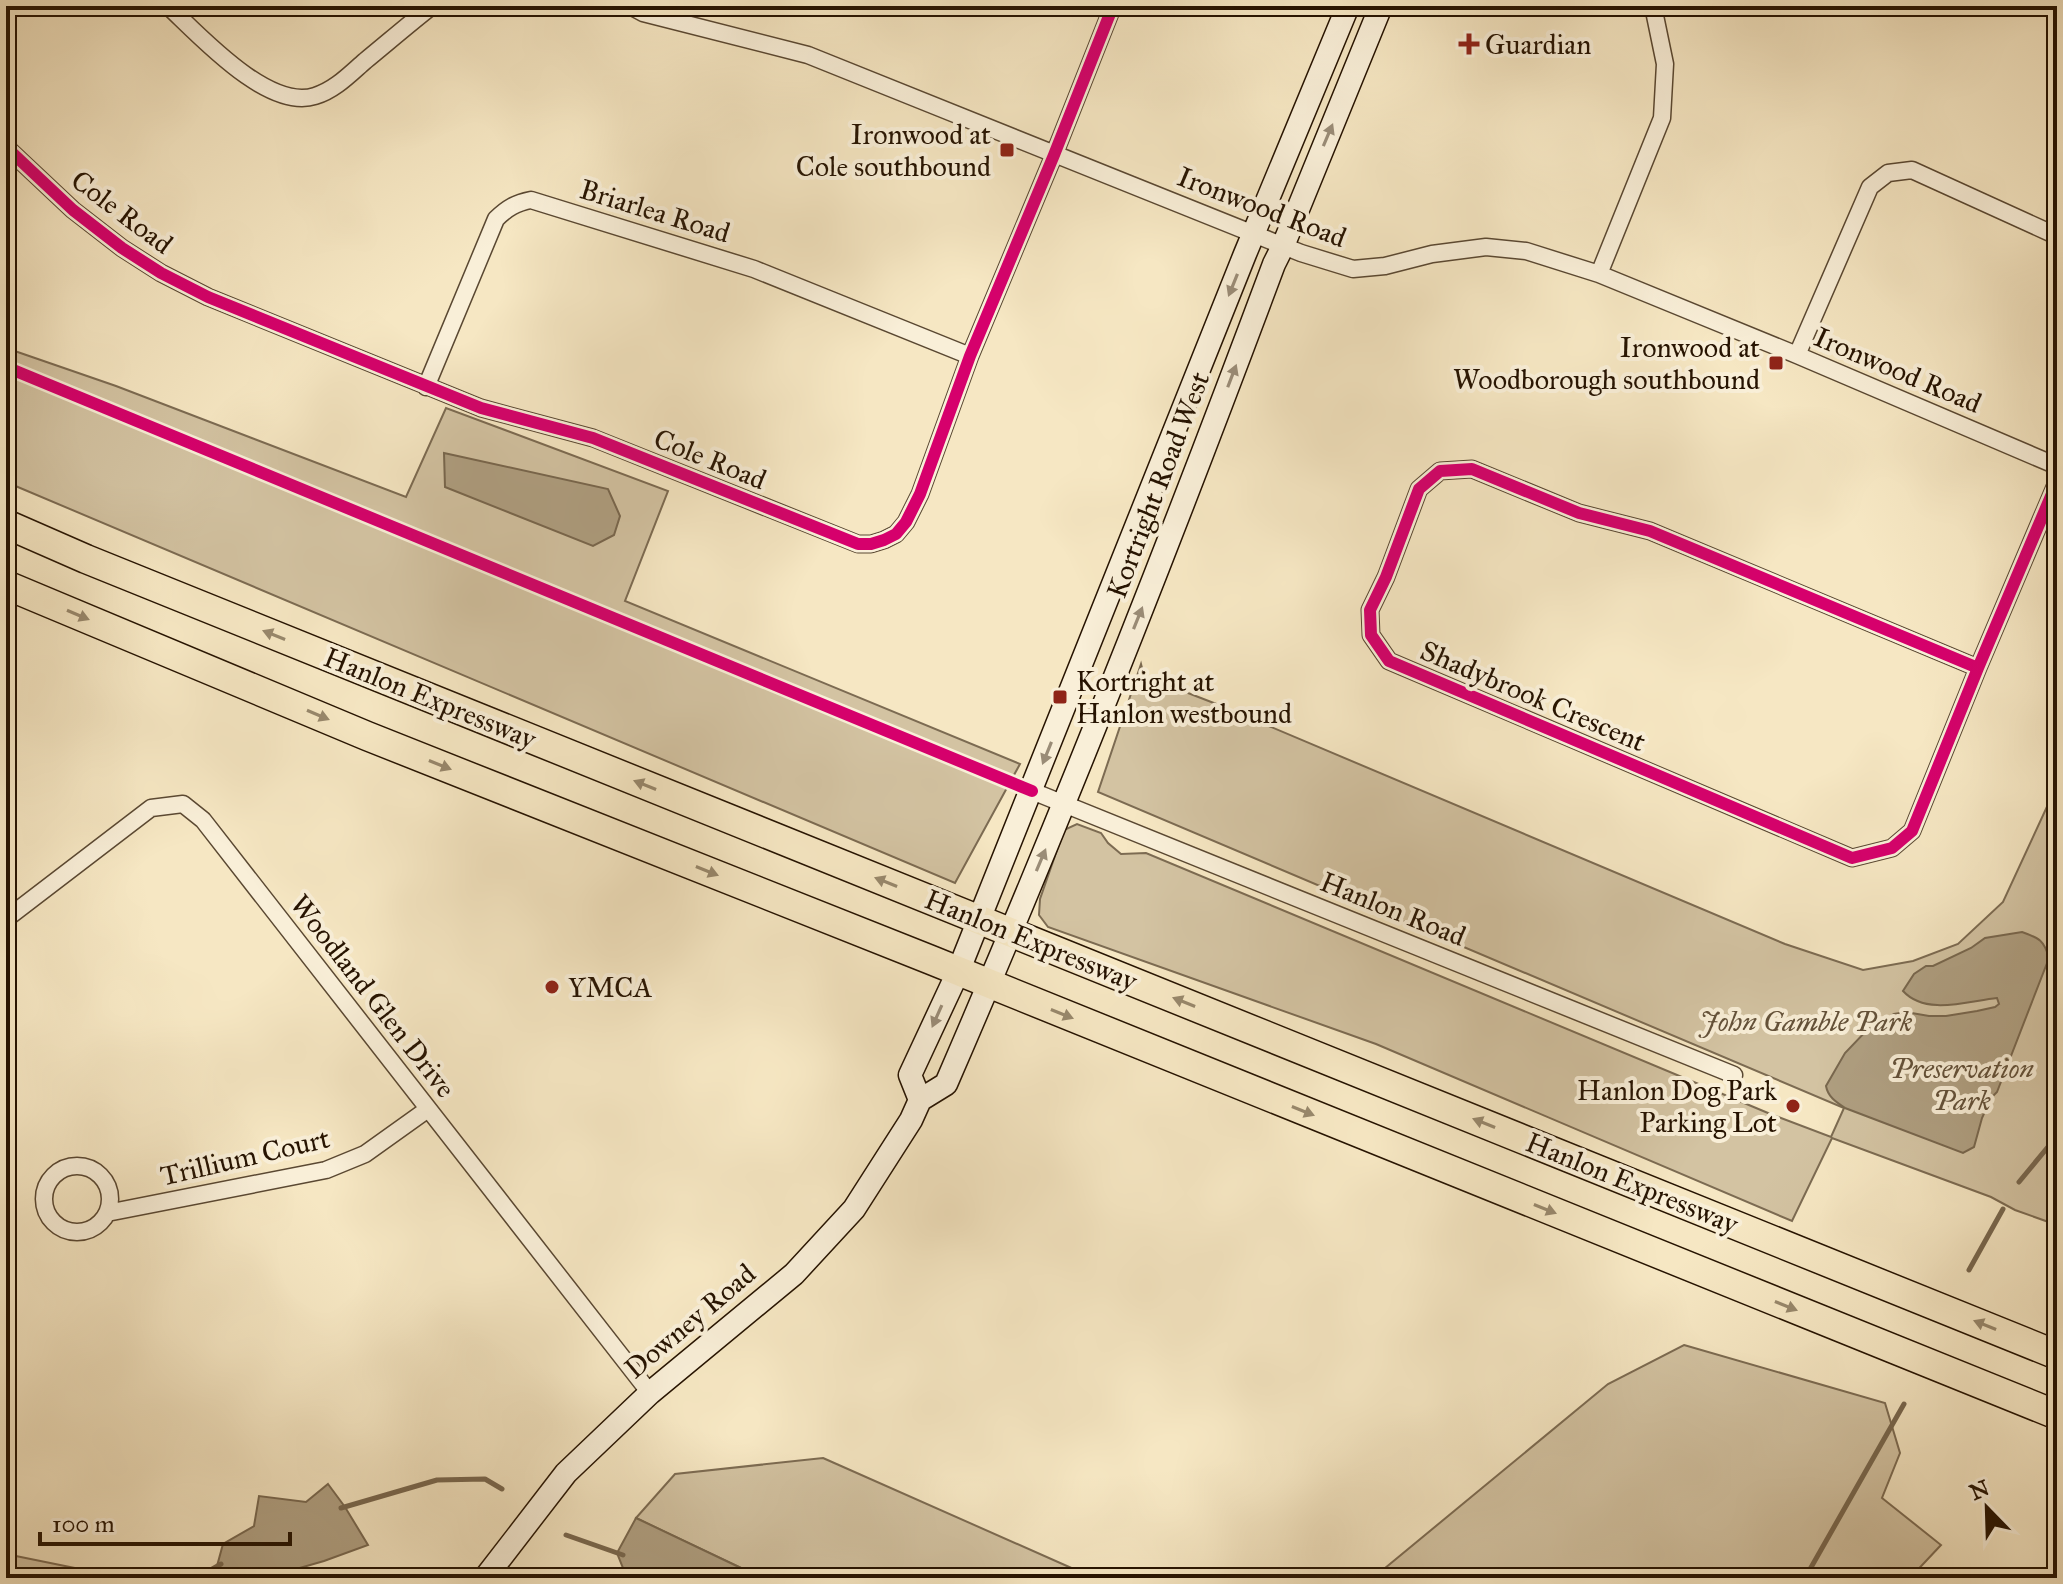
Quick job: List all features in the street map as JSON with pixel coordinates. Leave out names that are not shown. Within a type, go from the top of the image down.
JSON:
[{"type":"highway","name":"Hanlon Expressway","points":[[6,524],[115,571],[2057,1355]]},
{"type":"highway","name":"Hanlon Expressway","points":[[6,585],[367,736],[2057,1415]]},
{"type":"street","points":[[168,6],[223,57],[253,79],[281,95],[303,99],[330,90],[432,6]]},
{"type":"street","name":"Ironwood Road","points":[[630,6],[643,13],[808,55],[1283,246],[1353,269],[1486,247],[1526,251],[1599,274],[2057,466]]},
{"type":"street","name":"Cole Road","points":[[6,147],[97,230],[161,273],[208,297],[481,408],[593,438],[858,544],[871,544],[896,534],[906,522],[920,494],[970,356],[1113,6]]},
{"type":"street","name":"Kortright Road West","points":[[978,919],[1032,791],[1253,234],[1348,6]]},
{"type":"street","name":"Kortright Road West","points":[[990,985],[1186,498],[1274,264],[1381,6]]},
{"type":"street","points":[[1599,274],[1662,118],[1665,64],[1653,6]]},
{"type":"street","points":[[1797,355],[1870,187],[1888,173],[1912,170],[2057,236]]},
{"type":"street","name":"Briarlea Road","points":[[426,387],[496,219],[506,209],[531,200],[754,269],[970,356]]},
{"type":"street","name":"Shadybrook Crescent","points":[[1978,668],[1650,531],[1579,513],[1472,469],[1440,471],[1419,489],[1386,577],[1370,610],[1371,635],[1389,661],[1852,858],[1892,848],[1912,831],[2057,482]]},
{"type":"street","name":"Hanlon Road","points":[[1032,791],[1734,1075]]},
{"type":"street","name":"Woodland Glen Drive","points":[[6,919],[151,808],[183,804],[203,820],[650,1393]]},
{"type":"street","points":[[920,1100],[910,1075],[958,972],[978,919]]},
{"type":"street","name":"Downey Road","points":[[485,1578],[566,1473],[650,1393],[794,1274],[854,1209],[911,1120],[920,1100],[946,1084],[990,985]]},
{"type":"street","name":"Trillium Court","points":[[107,1213],[111,1201],[110,1189],[97,1172],[76,1165],[59,1171],[50,1179],[44,1199],[47,1212],[56,1224],[73,1232],[89,1230],[99,1224],[107,1213],[326,1170],[365,1154],[428,1109]]},
{"type":"green space","points":[[6,348],[116,386],[406,497],[446,408],[668,491],[625,601],[1020,764],[955,883],[6,482]]},
{"type":"green space","points":[[1141,664],[1144,676],[1785,944],[1863,970],[1913,961],[1958,944],[2003,902],[2057,785],[2057,1225],[1832,1138],[1792,1221],[1376,1044],[1048,927],[1039,915],[1040,899],[1064,830],[1077,824],[1101,833],[1121,854],[1146,853],[1831,1137],[1844,1108],[1098,792]]},
{"type":"green space","points":[[1684,1345],[1885,1403],[1900,1453],[1882,1498],[1941,1545],[1910,1578],[1373,1578],[1608,1384]]},
{"type":"green space","points":[[823,1458],[1094,1578],[762,1578],[636,1518],[675,1474]]},
{"type":"green space","points":[[6,1554],[124,1578],[6,1578]]},
{"type":"shaded area","points":[[444,453],[608,489],[620,516],[614,535],[593,546],[445,487]]},
{"type":"shaded area","points":[[2022,932],[2040,940],[2049,958],[1997,1092],[1982,1118],[1974,1147],[1963,1153],[1845,1108],[1831,1096],[1826,1086],[1845,1053],[1867,1030],[1894,1014],[1906,1012],[1946,1016],[1999,1004],[1997,998],[1935,1005],[1912,999],[1903,991],[1914,974],[1926,966],[1933,966],[1971,948],[1985,938]]},
{"type":"shaded area","points":[[328,1484],[368,1545],[265,1578],[227,1578],[217,1566],[223,1544],[254,1526],[259,1496],[306,1502]]},
{"type":"shaded area","points":[[636,1518],[762,1578],[627,1578],[617,1553]]},
{"type":"waterway","points":[[2019,1182],[2057,1136]]},
{"type":"waterway","points":[[1969,1270],[2003,1209]]},
{"type":"waterway","points":[[1805,1578],[1904,1404]]},
{"type":"waterway","points":[[341,1508],[437,1480],[485,1479],[502,1489]]},
{"type":"waterway","points":[[566,1535],[623,1555]]},
{"type":"waterway","points":[[197,1578],[221,1564]]},
{"type":"cycle path","points":[[6,147],[73,210],[122,248],[161,273],[208,297],[481,408],[593,438],[858,544],[871,544],[896,534],[906,522],[920,494],[970,356],[1113,6]]},
{"type":"cycle path","points":[[6,367],[1032,791]]},
{"type":"cycle path","points":[[1978,668],[1650,531],[1579,513],[1472,469],[1440,471],[1419,489],[1386,577],[1370,610],[1371,635],[1389,661],[1852,858],[1892,848],[1912,831],[2057,482]]},
{"type":"place","name":"Guardian","points":[[1469,44]]},
{"type":"place","name":"Ironwood at Cole southbound","points":[[1007,150]]},
{"type":"place","name":"Ironwood at Woodborough southbound","points":[[1776,363]]},
{"type":"place","name":"Kortright at Hanlon westbound","points":[[1060,697]]},
{"type":"place","name":"YMCA","points":[[552,987]]},
{"type":"place","name":"Hanlon Dog Park Parking Lot","points":[[1793,1106]]},
{"type":"park label","name":"John Gamble Park","points":[[1806,1021]]},
{"type":"park label","name":"Preservation Park","points":[[1962,1084]]}]
